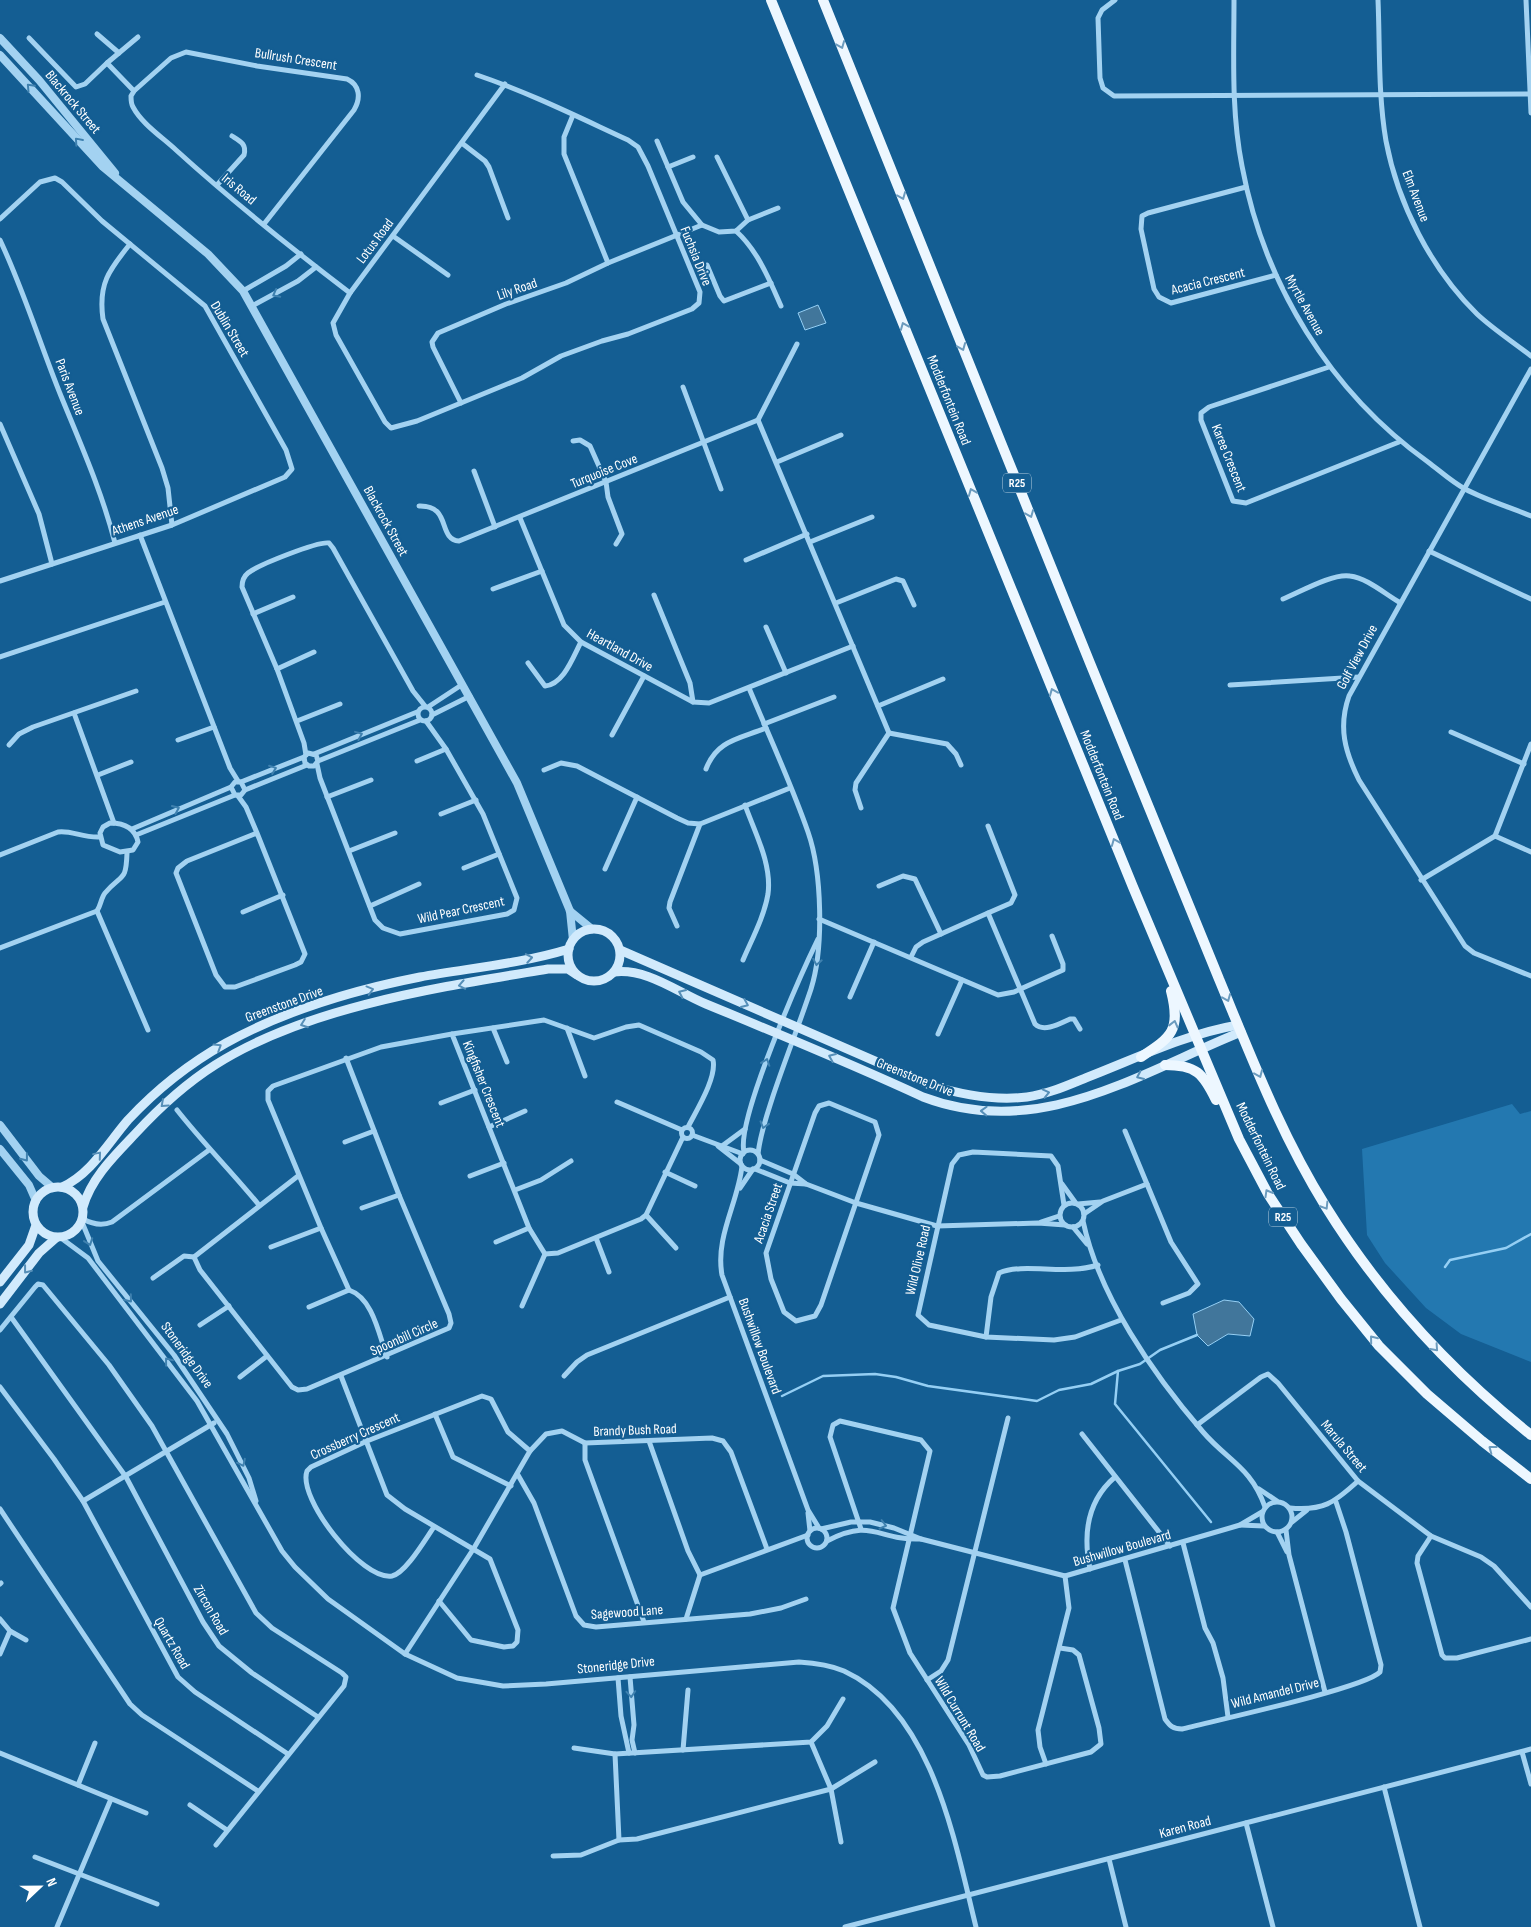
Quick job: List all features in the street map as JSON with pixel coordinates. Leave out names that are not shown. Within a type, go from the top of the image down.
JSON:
[{"type":"main road","name":"Modderfontein Road","points":[[771,0],[1133,887],[1239,1139],[1268,1194],[1301,1244],[1379,1346],[1427,1394],[1482,1441],[1531,1479]]},
{"type":"main road","name":"Modderfontein Road","points":[[823,0],[1277,1117],[1326,1207],[1360,1258],[1403,1312],[1446,1360],[1500,1411],[1531,1435]]},
{"type":"main road","points":[[1133,887],[1171,991],[1176,1018],[1175,1027],[1167,1039],[1141,1057]]},
{"type":"main road","points":[[592,929],[608,933],[615,938],[620,950],[620,960],[614,972],[600,981],[584,980],[577,975],[569,962],[569,949],[573,940],[584,930],[592,929]]},
{"type":"main road","name":"Greenstone Drive","points":[[58,1188],[82,1175],[118,1132],[155,1094],[204,1056],[246,1032],[289,1015],[376,988],[569,949]]},
{"type":"main road","name":"Greenstone Drive","points":[[620,950],[930,1085],[960,1094],[980,1097],[1026,1097],[1056,1091],[1196,1035],[1240,1029]]},
{"type":"main road","name":"Greenstone Drive","points":[[83,1207],[92,1184],[148,1119],[196,1079],[250,1046],[314,1020],[366,1005],[548,969],[568,969],[577,975]]},
{"type":"main road","name":"Greenstone Drive","points":[[614,972],[626,971],[644,976],[923,1097],[950,1107],[976,1111],[1024,1111],[1068,1104],[1114,1088],[1240,1029]]},
{"type":"main road","points":[[1165,1065],[1187,1066],[1200,1073],[1239,1139]]},
{"type":"main road","points":[[0,1304],[40,1253],[58,1238],[73,1233],[82,1221],[83,1207],[77,1195],[58,1188],[42,1193],[36,1201],[33,1213],[36,1225],[43,1233],[58,1238]]},
{"type":"main road","points":[[0,1282],[29,1245],[36,1225]]},
{"type":"street","points":[[1115,0],[1102,10],[1098,18],[1100,78],[1103,88],[1114,96],[1530,94]]},
{"type":"street","name":"Myrtle Avenue","points":[[1234,0],[1234,94],[1238,142],[1246,187],[1261,240],[1276,275],[1307,334],[1329,367],[1399,442],[1464,488],[1531,516]]},
{"type":"street","name":"Elm Avenue","points":[[1378,0],[1386,140],[1391,161],[1413,222],[1428,252],[1461,296],[1478,314],[1531,356]]},
{"type":"street","points":[[1526,0],[1531,113]]},
{"type":"street","points":[[97,34],[119,53]]},
{"type":"street","points":[[29,38],[76,87],[85,84],[138,36]]},
{"type":"street","name":"Blackrock Street","points":[[0,38],[43,86],[124,184]]},
{"type":"street","name":"Bullrush Crescent","points":[[134,91],[171,58],[186,52],[257,66],[285,68],[347,79],[353,82],[360,95],[354,110],[264,224]]},
{"type":"street","name":"Blackrock Street","points":[[0,55],[82,147],[208,254],[243,291],[518,783],[570,911],[573,940]]},
{"type":"street","points":[[107,63],[134,91]]},
{"type":"street","name":"Fuchsia Drive","points":[[385,422],[391,428],[396,429],[522,378],[561,356],[628,334],[697,306],[700,292],[648,166],[638,147],[628,140],[505,84],[478,75]]},
{"type":"street","name":"Lotus Road","points":[[385,422],[334,329],[335,318],[350,293],[463,144],[505,84]]},
{"type":"street","name":"Iris Road","points":[[134,91],[131,96],[133,107],[144,121],[316,268],[350,293]]},
{"type":"street","points":[[573,115],[564,137],[564,154],[608,263]]},
{"type":"street","points":[[217,185],[244,155],[245,150],[241,142],[232,136]]},
{"type":"street","points":[[657,141],[683,202],[702,225],[718,232],[736,231],[748,220],[778,208]]},
{"type":"street","points":[[463,144],[485,160],[508,218]]},
{"type":"street","points":[[668,168],[693,157]]},
{"type":"street","points":[[718,157],[748,220]]},
{"type":"street","name":"Dublin Street","points":[[0,219],[34,187],[48,178],[55,178],[69,189],[130,244],[205,306],[286,450],[292,469]]},
{"type":"street","name":"Acacia Crescent","points":[[1246,187],[1142,216],[1140,229],[1154,289],[1159,297],[1171,303],[1276,275]]},
{"type":"street","name":"Lily Road","points":[[461,403],[433,347],[432,342],[438,333],[506,304],[566,283],[608,263],[702,225]]},
{"type":"street","points":[[736,231],[747,243],[771,283],[780,306]]},
{"type":"street","points":[[393,236],[448,275]]},
{"type":"street","name":"Paris Avenue","points":[[0,240],[25,296],[61,396],[94,473],[115,542]]},
{"type":"street","points":[[130,244],[106,276],[100,302],[103,319],[162,468],[168,488],[172,525]]},
{"type":"street","points":[[243,291],[286,266],[301,254]]},
{"type":"street","points":[[707,265],[724,301],[771,283]]},
{"type":"street","points":[[252,306],[298,281],[316,268]]},
{"type":"street","points":[[797,344],[758,420],[889,733]]},
{"type":"street","name":"Karee Crescent","points":[[1329,367],[1209,407],[1202,413],[1201,420],[1233,501],[1239,504],[1246,503],[1399,442]]},
{"type":"street","name":"Golf View Drive","points":[[1531,369],[1399,602],[1359,677],[1344,710],[1347,756],[1359,780],[1421,880],[1465,946],[1474,953],[1531,976]]},
{"type":"street","points":[[683,387],[721,489]]},
{"type":"street","name":"Turquoise Cove","points":[[419,506],[428,506],[437,510],[449,536],[454,540],[460,541],[758,420]]},
{"type":"street","points":[[0,424],[39,514],[52,564]]},
{"type":"street","points":[[776,462],[841,435]]},
{"type":"street","points":[[573,441],[585,442],[590,446],[606,482],[608,497],[622,534],[616,544]]},
{"type":"street","name":"Athens Avenue","points":[[0,581],[172,525],[285,477],[292,469]]},
{"type":"street","points":[[474,470],[495,527]]},
{"type":"street","points":[[810,542],[872,517]]},
{"type":"street","name":"Heartland Drive","points":[[520,518],[564,625],[581,642],[693,702]]},
{"type":"street","points":[[746,560],[807,534]]},
{"type":"street","points":[[140,535],[230,768],[240,781],[245,792],[246,807],[257,833],[283,895],[304,949],[304,959],[287,968],[235,987],[226,987],[216,975],[178,879],[178,868],[187,861],[257,833]]},
{"type":"street","points":[[309,755],[277,669],[242,587],[246,575],[250,571],[315,544],[329,543],[375,621],[413,691],[426,707],[427,718]]},
{"type":"street","points":[[1429,551],[1531,599]]},
{"type":"street","points":[[493,589],[542,571]]},
{"type":"street","points":[[1283,599],[1348,575],[1357,577],[1399,602]]},
{"type":"street","points":[[836,603],[896,579],[903,581],[914,605]]},
{"type":"street","points":[[654,596],[690,683],[693,702],[709,703],[853,646]]},
{"type":"street","points":[[253,614],[293,597]]},
{"type":"street","points":[[0,657],[165,602]]},
{"type":"street","points":[[766,627],[786,673]]},
{"type":"street","points":[[528,663],[545,686],[554,684],[561,678],[581,642]]},
{"type":"street","points":[[277,669],[314,652]]},
{"type":"street","points":[[612,735],[644,676]]},
{"type":"street","points":[[1230,685],[1359,677]]},
{"type":"street","points":[[878,706],[943,680]]},
{"type":"street","points":[[132,829],[240,781],[418,711],[463,684]]},
{"type":"street","points":[[749,688],[813,849],[819,919],[816,968],[760,1137],[758,1154],[760,1160],[793,1174],[806,1184],[856,1203],[937,1226],[1038,1223],[1065,1225],[1073,1227],[1088,1244]]},
{"type":"street","points":[[9,745],[19,734],[136,691]]},
{"type":"street","points":[[413,691],[418,711],[427,718]]},
{"type":"street","points":[[136,836],[427,718],[470,696]]},
{"type":"street","points":[[706,769],[711,757],[720,747],[834,696]]},
{"type":"street","points":[[297,722],[340,704]]},
{"type":"street","points":[[74,713],[114,823]]},
{"type":"street","name":"Wild Pear Crescent","points":[[309,755],[317,762],[320,778],[375,920],[383,928],[400,934],[507,914],[514,910],[518,898],[476,800],[427,718]]},
{"type":"street","points":[[178,740],[214,727]]},
{"type":"street","points":[[1452,732],[1524,764]]},
{"type":"street","points":[[889,733],[947,744],[956,754],[962,765]]},
{"type":"street","points":[[861,808],[855,790],[856,783],[889,733]]},
{"type":"street","points":[[1421,880],[1495,836],[1531,744]]},
{"type":"street","points":[[417,761],[446,749]]},
{"type":"street","name":"Wild Pear Crescent","points":[[309,755],[309,766],[320,778]]},
{"type":"street","points":[[98,775],[131,762]]},
{"type":"street","points":[[544,770],[569,763],[677,818],[688,823],[700,824],[790,788]]},
{"type":"street","points":[[230,768],[231,785],[236,796],[246,807]]},
{"type":"street","points":[[327,797],[371,780]]},
{"type":"street","points":[[605,868],[637,797]]},
{"type":"street","points":[[441,814],[476,800]]},
{"type":"street","points":[[744,960],[765,907],[768,878],[762,850],[745,805]]},
{"type":"street","points":[[114,823],[132,829],[138,845],[127,853],[106,847],[100,837],[103,827],[114,823]]},
{"type":"street","points":[[677,926],[669,908],[670,902],[700,824]]},
{"type":"street","points":[[910,958],[919,944],[1011,903],[1014,899],[1014,892],[988,826]]},
{"type":"street","points":[[0,855],[58,832],[68,831],[85,837],[100,837]]},
{"type":"street","points":[[349,850],[395,833]]},
{"type":"street","points":[[1495,836],[1531,852]]},
{"type":"street","points":[[0,948],[97,911],[104,895],[124,877],[127,853]]},
{"type":"street","points":[[464,868],[499,854]]},
{"type":"street","points":[[879,886],[904,876],[915,879],[941,934]]},
{"type":"street","points":[[370,906],[419,884]]},
{"type":"street","points":[[243,912],[283,895]]},
{"type":"street","points":[[97,911],[148,1030]]},
{"type":"street","name":"Blackrock Street","points":[[570,911],[592,929]]},
{"type":"street","points":[[988,913],[1038,1027],[1047,1028],[1070,1018],[1074,1019],[1080,1029]]},
{"type":"street","points":[[819,919],[998,995],[1021,989],[1063,970],[1063,964],[1052,936]]},
{"type":"street","points":[[742,1165],[745,1129],[777,1033],[819,936]]},
{"type":"street","points":[[850,998],[874,942]]},
{"type":"street","points":[[938,1034],[962,980]]},
{"type":"street","name":"Kingfisher Crescent","points":[[545,1254],[529,1228],[452,1034],[538,1020],[552,1022],[594,1038],[626,1026],[639,1025],[709,1056],[713,1060],[713,1072],[688,1127]]},
{"type":"street","points":[[493,1028],[507,1062]]},
{"type":"street","points":[[568,1028],[585,1076]]},
{"type":"street","points":[[387,1356],[366,1302],[360,1295],[349,1290],[321,1228],[268,1100],[268,1091],[272,1086],[346,1058],[405,1041],[452,1034]]},
{"type":"street","name":"Spoonbill Circle","points":[[194,1256],[200,1270],[292,1386],[298,1390],[307,1389],[341,1376],[444,1332],[449,1328],[451,1323],[346,1058]]},
{"type":"street","points":[[441,1103],[475,1090]]},
{"type":"street","points":[[617,1102],[682,1130],[688,1127],[692,1130],[692,1135]]},
{"type":"street","name":"Acacia Street","points":[[829,1103],[875,1122],[879,1135],[818,1311],[815,1316],[796,1321],[784,1312],[766,1262],[766,1252],[793,1174],[819,1106],[829,1103]]},
{"type":"street","points":[[177,1110],[209,1150],[222,1161],[259,1205]]},
{"type":"street","points":[[489,1127],[525,1111]]},
{"type":"street","points":[[0,1126],[39,1176],[58,1188]]},
{"type":"street","points":[[720,1146],[745,1129]]},
{"type":"street","points":[[345,1142],[374,1130]]},
{"type":"street","points":[[522,1306],[545,1254],[558,1253],[646,1215],[683,1137],[682,1130]]},
{"type":"street","points":[[1125,1131],[1172,1242],[1198,1284],[1189,1292],[1163,1303]]},
{"type":"street","points":[[692,1135],[743,1153],[753,1150],[758,1154]]},
{"type":"street","points":[[683,1137],[688,1138],[692,1135]]},
{"type":"street","points":[[720,1146],[746,1169],[754,1169],[790,1183],[806,1184]]},
{"type":"street","points":[[0,1149],[29,1185],[36,1201]]},
{"type":"street","points":[[82,1221],[106,1224],[112,1222],[209,1150]]},
{"type":"street","name":"Wild Olive Road","points":[[1064,1205],[1058,1166],[1050,1156],[966,1152],[959,1155],[952,1164],[918,1315],[929,1325],[986,1337],[1066,1339],[1121,1320]]},
{"type":"street","points":[[754,1169],[760,1160]]},
{"type":"street","points":[[515,1190],[541,1180],[571,1161]]},
{"type":"street","points":[[470,1176],[504,1163]]},
{"type":"street","name":"Bushwillow Boulevard","points":[[742,1165],[739,1188],[720,1245],[719,1258],[722,1275],[808,1510],[820,1529],[860,1521],[910,1533],[922,1540]]},
{"type":"street","name":"Bushwillow Boulevard","points":[[739,1188],[754,1169]]},
{"type":"street","points":[[665,1172],[695,1186]]},
{"type":"street","points":[[152,1278],[184,1256],[194,1256],[298,1176]]},
{"type":"street","name":"Wild Olive Road","points":[[1062,1184],[1076,1203]]},
{"type":"street","points":[[1084,1214],[1103,1201],[1147,1184]]},
{"type":"street","points":[[362,1208],[399,1195]]},
{"type":"street","points":[[1038,1223],[1059,1216],[1064,1205],[1103,1201]]},
{"type":"street","points":[[1076,1203],[1084,1214],[1083,1221],[1088,1244],[1121,1320],[1197,1425],[1212,1443],[1242,1468],[1258,1489],[1290,1508],[1308,1510]]},
{"type":"street","points":[[646,1215],[676,1248]]},
{"type":"street","points":[[1059,1216],[1065,1225]]},
{"type":"street","name":"Stoneridge Drive","points":[[82,1221],[98,1261],[174,1355],[219,1420],[249,1478],[259,1511]]},
{"type":"street","points":[[1073,1227],[1083,1221]]},
{"type":"street","points":[[271,1248],[321,1228]]},
{"type":"street","points":[[496,1242],[529,1228]]},
{"type":"street","name":"Stoneridge Drive","points":[[58,1238],[88,1258],[172,1367],[212,1425],[282,1551],[308,1581],[367,1628],[405,1654],[457,1678],[495,1685],[527,1685],[800,1662],[824,1664],[844,1671],[864,1682],[897,1715],[924,1759],[945,1808],[952,1830],[976,1927]]},
{"type":"street","points":[[596,1238],[609,1272]]},
{"type":"street","points":[[986,1337],[991,1298],[999,1273],[1014,1270],[1071,1271],[1098,1265]]},
{"type":"street","points":[[0,1330],[35,1286],[38,1284],[43,1286],[108,1365],[167,1451],[256,1613],[272,1628],[342,1673],[346,1683],[216,1845]]},
{"type":"street","points":[[309,1306],[349,1290]]},
{"type":"street","points":[[564,1376],[576,1362],[587,1355],[730,1297]]},
{"type":"street","points":[[200,1325],[229,1306]]},
{"type":"street","name":"Zircon Road","points":[[11,1317],[126,1477],[203,1622],[219,1646],[252,1672],[318,1717]]},
{"type":"street","points":[[240,1377],[268,1356]]},
{"type":"street","name":"Marula Street","points":[[1197,1425],[1261,1377],[1268,1374],[1278,1383],[1358,1481],[1431,1536],[1481,1557],[1494,1566],[1531,1607]]},
{"type":"street","points":[[341,1376],[388,1495],[395,1503],[484,1554],[492,1562],[518,1630],[517,1642],[507,1647],[474,1642],[468,1638],[439,1602]]},
{"type":"street","name":"Quartz Road","points":[[0,1387],[83,1501],[178,1677],[190,1689],[288,1754]]},
{"type":"street","name":"Crossberry Crescent","points":[[434,1527],[405,1567],[392,1576],[375,1572],[338,1540],[307,1489],[306,1474],[311,1467],[366,1441],[476,1397],[487,1397],[495,1404],[508,1432],[530,1451]]},
{"type":"street","points":[[435,1414],[453,1457],[512,1486]]},
{"type":"street","points":[[927,1680],[941,1671],[948,1660],[1008,1418]]},
{"type":"street","points":[[83,1501],[219,1420]]},
{"type":"street","name":"Wild Currunt Road","points":[[861,1529],[860,1521],[830,1437],[833,1425],[840,1421],[921,1440],[928,1447],[930,1456],[908,1540],[893,1608],[910,1653],[969,1745],[983,1775],[993,1777],[1046,1764]]},
{"type":"street","name":"Brandy Bush Road","points":[[405,1654],[474,1548],[512,1486],[530,1451],[543,1436],[555,1431],[564,1432],[585,1443],[719,1439],[727,1445],[767,1549]]},
{"type":"street","points":[[1082,1434],[1170,1546]]},
{"type":"street","points":[[649,1441],[688,1551],[700,1574],[686,1619]]},
{"type":"street","points":[[585,1443],[585,1460],[644,1622]]},
{"type":"street","name":"Sagewood Lane","points":[[518,1474],[534,1503],[579,1621],[591,1627],[750,1614],[781,1608],[806,1599]]},
{"type":"street","points":[[1090,1570],[1086,1540],[1088,1527],[1100,1490],[1115,1477]]},
{"type":"street","points":[[1276,1532],[1286,1530],[1292,1522],[1308,1510],[1336,1502],[1358,1481]]},
{"type":"street","points":[[1258,1489],[1263,1510],[1264,1526],[1276,1532],[1289,1555]]},
{"type":"street","points":[[1263,1510],[1277,1501]]},
{"type":"street","name":"Wild Amandel Drive","points":[[1125,1560],[1165,1719],[1174,1729],[1182,1729],[1369,1680],[1380,1672],[1381,1665],[1346,1532],[1336,1502]]},
{"type":"street","points":[[1290,1508],[1292,1522]]},
{"type":"street","points":[[0,1509],[130,1704],[142,1715],[258,1791]]},
{"type":"street","name":"Bushwillow Boulevard","points":[[808,1510],[809,1533]]},
{"type":"street","name":"Bushwillow Boulevard","points":[[827,1541],[848,1531],[861,1529],[908,1540],[922,1540],[1065,1576],[1240,1525],[1263,1510]]},
{"type":"street","name":"Bushwillow Boulevard","points":[[1240,1525],[1264,1526]]},
{"type":"street","points":[[700,1574],[794,1541],[820,1529],[826,1533],[827,1541],[819,1548],[794,1541]]},
{"type":"street","points":[[1286,1530],[1289,1555],[1325,1692]]},
{"type":"street","points":[[809,1533],[810,1544]]},
{"type":"street","points":[[1431,1536],[1418,1556],[1417,1563],[1442,1655],[1445,1658],[1457,1658],[1531,1639]]},
{"type":"street","points":[[1183,1543],[1205,1628],[1213,1643],[1220,1669],[1228,1717]]},
{"type":"street","points":[[1060,1648],[1073,1650],[1079,1655],[1099,1728],[1101,1744],[1091,1752],[1046,1764],[1040,1747],[1038,1730],[1069,1608],[1065,1576]]},
{"type":"street","points":[[434,1610],[447,1613]]},
{"type":"street","points":[[0,1620],[10,1631],[26,1640]]},
{"type":"street","points":[[0,1654],[10,1631]]},
{"type":"street","points":[[630,1676],[634,1725],[632,1753]]},
{"type":"street","points":[[618,1678],[621,1716],[632,1753]]},
{"type":"street","points":[[683,1750],[688,1690]]},
{"type":"street","points":[[574,1748],[615,1754],[811,1742],[827,1726],[844,1699]]},
{"type":"street","points":[[811,1742],[831,1789],[841,1842]]},
{"type":"street","points":[[78,1785],[95,1743]]},
{"type":"street","name":"Karen Road","points":[[845,1927],[1531,1749]]},
{"type":"street","points":[[1522,1752],[1531,1784]]},
{"type":"street","points":[[0,1753],[146,1814]]},
{"type":"street","points":[[615,1754],[620,1840]]},
{"type":"street","points":[[552,1856],[581,1855],[620,1840],[637,1839],[831,1789],[875,1762]]},
{"type":"street","points":[[1384,1787],[1420,1927]]},
{"type":"street","points":[[57,1927],[111,1799]]},
{"type":"street","points":[[190,1804],[227,1830]]},
{"type":"street","points":[[1246,1823],[1273,1927]]},
{"type":"street","points":[[35,1857],[81,1873],[157,1904]]},
{"type":"street","points":[[1109,1859],[1126,1927]]},
{"type":"shaded area","points":[[818,305],[826,323],[805,330],[798,313]]},
{"type":"shaded area","points":[[1512,1104],[1520,1114],[1531,1111],[1531,1362],[1461,1334],[1426,1308],[1385,1263],[1367,1235],[1362,1149]]},
{"type":"shaded area","points":[[1224,1300],[1239,1302],[1254,1319],[1250,1336],[1228,1334],[1208,1346],[1197,1335],[1193,1314]]},
{"type":"waterway","points":[[1445,1267],[1450,1260],[1506,1248],[1531,1234]]},
{"type":"waterway","points":[[782,1396],[823,1376],[875,1374],[896,1377],[928,1386],[1037,1401],[1059,1390],[1091,1384],[1118,1371],[1140,1364],[1160,1350],[1197,1335]]},
{"type":"waterway","points":[[1118,1371],[1115,1404],[1211,1522]]}]
